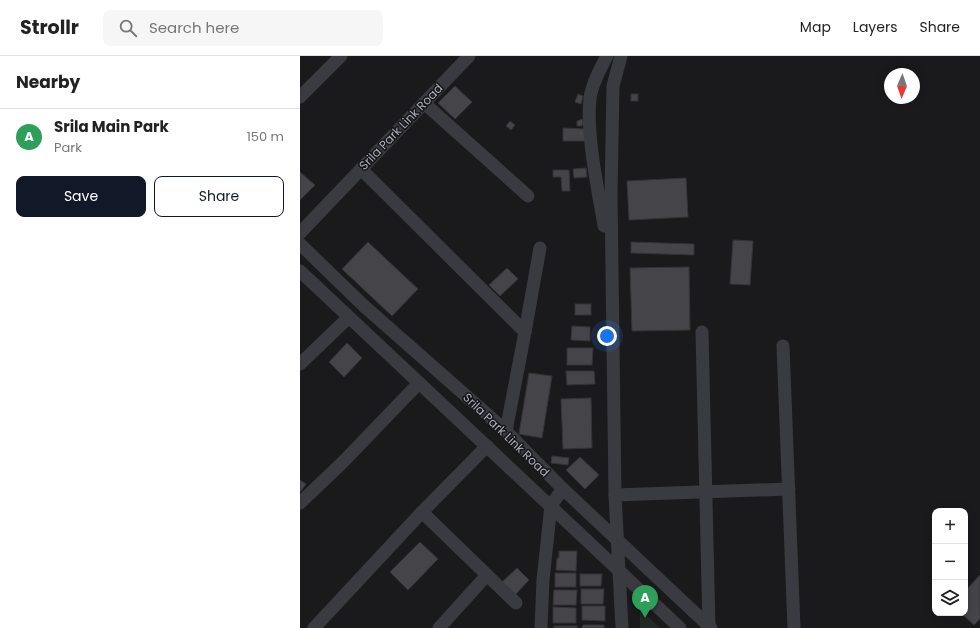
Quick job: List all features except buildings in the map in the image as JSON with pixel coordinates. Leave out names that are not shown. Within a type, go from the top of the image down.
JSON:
[{"type":"street","points":[[300,97],[341,56]]},
{"type":"street","name":"Srila Park Link Road","points":[[300,233],[469,56]]},
{"type":"street","points":[[607,56],[595,80],[590,98],[590,116],[594,163],[612,271]]},
{"type":"street","points":[[621,56],[613,86],[610,194],[615,494],[622,628]]},
{"type":"street","points":[[424,103],[528,196]]},
{"type":"street","points":[[361,169],[525,332]]},
{"type":"street","name":"Srila Park Link Road","points":[[300,244],[364,306],[506,432],[563,489],[710,627]]},
{"type":"street","points":[[506,432],[540,248]]},
{"type":"street","name":"Srila Park Link Road","points":[[300,271],[418,384],[551,505],[680,628]]},
{"type":"street","points":[[300,364],[348,318]]},
{"type":"street","points":[[702,332],[710,627]]},
{"type":"street","points":[[783,346],[794,628]]},
{"type":"street","points":[[300,503],[343,462],[418,384]]},
{"type":"street","points":[[314,628],[422,512],[487,446]]},
{"type":"street","points":[[541,628],[543,580],[551,505],[563,489]]},
{"type":"street","points":[[615,494],[789,489]]},
{"type":"street","points":[[422,512],[516,602]]},
{"type":"street","points":[[439,628],[487,575]]},
{"type":"shaded area","points":[[640,609],[660,628],[640,628]]},
{"type":"place","name":"Srila Main Park","points":[[645,618]]}]
